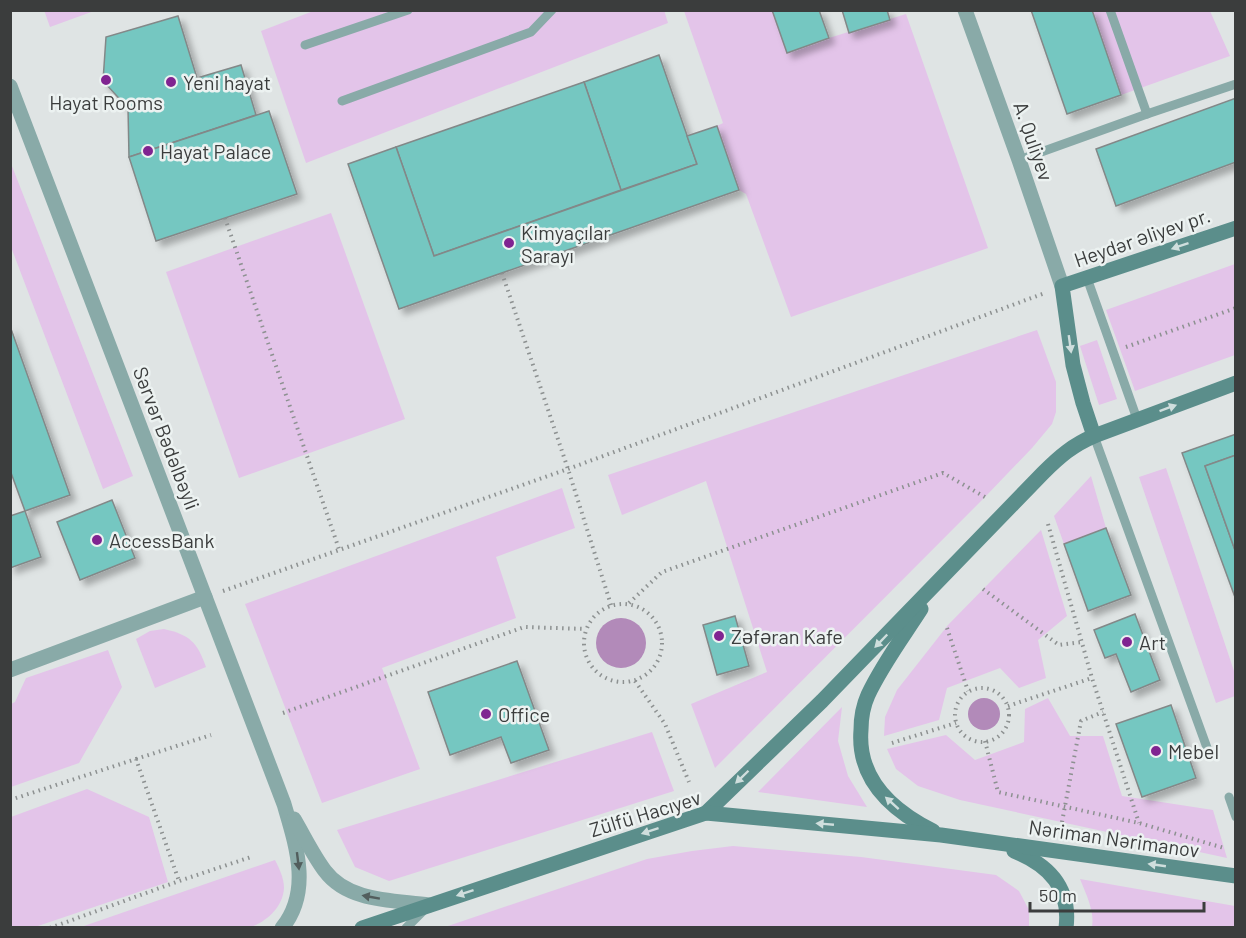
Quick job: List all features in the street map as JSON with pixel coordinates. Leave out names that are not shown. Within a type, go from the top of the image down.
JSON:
[{"type":"main road","name":"Heydər Əliyev pr.","points":[[1062,286],[1236,228]]},
{"type":"main road","points":[[1062,286],[1072,365],[1094,436]]},
{"type":"main road","points":[[706,813],[822,701],[1055,461],[1077,443],[1236,383]]},
{"type":"main road","points":[[937,584],[867,696],[860,736],[862,754],[869,775],[880,792],[914,822],[941,835]]},
{"type":"main road","name":"Zülfü Hacıyev","points":[[362,927],[706,813],[941,835],[987,842]]},
{"type":"main road","points":[[987,842],[1035,860],[1051,874],[1059,885],[1066,902],[1066,927]]},
{"type":"main road","name":"Nəriman Nərimanov","points":[[987,842],[1236,876]]},
{"type":"street","name":"A. Quliyev","points":[[965,10],[1062,286]]},
{"type":"street","name":"Sərvər Bədəlbəyli","points":[[10,86],[284,804]]},
{"type":"street","points":[[10,670],[205,597]]},
{"type":"street","points":[[284,804],[326,872],[338,884],[357,894],[429,905]]},
{"type":"street","points":[[282,927],[296,904],[299,886],[294,839],[284,804]]},
{"type":"lane","points":[[305,45],[408,10]]},
{"type":"lane","points":[[342,101],[531,32],[552,10]]},
{"type":"lane","points":[[1110,10],[1147,114]]},
{"type":"lane","points":[[1019,160],[1236,84]]},
{"type":"lane","points":[[1087,278],[1137,419]]},
{"type":"lane","points":[[1094,436],[1210,756]]},
{"type":"lane","points":[[1229,797],[1236,817]]},
{"type":"lane","points":[[406,927],[429,905]]},
{"type":"path","points":[[225,218],[339,549]]},
{"type":"path","points":[[502,273],[611,605]]},
{"type":"path","points":[[205,597],[568,469],[1062,286]]},
{"type":"path","points":[[1120,349],[1236,308]]},
{"type":"path","points":[[629,603],[662,572],[943,473],[986,497]]},
{"type":"path","points":[[1048,524],[1092,678],[1139,823]]},
{"type":"path","points":[[983,589],[1059,645],[1082,642]]},
{"type":"path","points":[[629,603],[645,610],[657,623],[663,640],[660,657],[650,672],[635,681],[617,682],[600,676],[589,663],[583,646],[586,629],[596,614],[611,605],[629,603]]},
{"type":"path","points":[[283,713],[524,627],[586,629]]},
{"type":"path","points":[[947,628],[968,691]]},
{"type":"path","points":[[1008,706],[1092,678]]},
{"type":"path","points":[[635,681],[665,724],[689,782]]},
{"type":"path","points":[[979,688],[991,689],[1001,696],[1008,706],[1009,718],[1005,729],[996,738],[985,741],[973,740],[962,734],[956,723],[955,711],[959,700],[968,691],[979,688]]},
{"type":"path","points":[[1062,822],[1081,722],[1103,712]]},
{"type":"path","points":[[892,743],[956,723]]},
{"type":"path","points":[[10,800],[211,735]]},
{"type":"path","points":[[985,741],[998,792],[1139,823],[1224,848]]},
{"type":"path","points":[[136,759],[179,881]]},
{"type":"path","points":[[50,927],[251,857]]},
{"type":"shaded area","points":[[44,10],[94,10],[94,11],[50,27]]},
{"type":"shaded area","points":[[316,10],[664,10],[668,23],[306,163],[261,31]]},
{"type":"shaded area","points":[[684,11],[772,11],[829,38],[906,14],[988,248],[791,317],[746,194],[739,190],[717,126],[723,123]]},
{"type":"shaded area","points":[[1092,11],[1210,11],[1230,56],[1121,95]]},
{"type":"shaded area","points":[[10,161],[133,476],[103,489],[11,247]]},
{"type":"shaded area","points":[[331,213],[405,419],[239,478],[166,272]]},
{"type":"shaded area","points":[[1235,264],[1235,355],[1135,391],[1106,310]]},
{"type":"shaded area","points":[[1037,330],[1056,382],[1056,412],[1052,424],[985,497],[715,768],[691,704],[767,672],[706,481],[622,515],[608,475]]},
{"type":"shaded area","points":[[1097,340],[1117,399],[1099,405],[1080,346]]},
{"type":"shaded area","points":[[1166,468],[1235,674],[1235,696],[1216,703],[1139,477]]},
{"type":"shaded area","points":[[1091,476],[1106,528],[1064,544],[1054,516]]},
{"type":"shaded area","points":[[562,488],[575,528],[496,557],[516,618],[382,668],[420,769],[322,803],[245,604]]},
{"type":"shaded area","points":[[1041,530],[1067,616],[1038,640],[1046,678],[1019,688],[1000,668],[947,688],[939,720],[884,736],[885,717],[897,690],[948,625]]},
{"type":"shaded area","points":[[621,618],[639,625],[646,643],[639,661],[621,668],[603,661],[596,643],[603,625]]},
{"type":"shaded area","points":[[164,629],[180,634],[191,641],[199,651],[206,667],[155,688],[136,639],[150,631]]},
{"type":"shaded area","points":[[108,650],[122,687],[79,763],[11,787],[11,704],[15,702],[26,678]]},
{"type":"shaded area","points":[[984,698],[996,702],[1000,714],[996,726],[984,730],[972,726],[968,714],[972,702]]},
{"type":"shaded area","points":[[1048,698],[1070,736],[1103,736],[1122,796],[1213,810],[1227,858],[960,800],[918,786],[896,769],[887,749],[946,735],[975,760],[1024,742],[1025,709]]},
{"type":"shaded area","points":[[842,707],[838,741],[848,776],[867,807],[758,792]]},
{"type":"shaded area","points":[[652,732],[674,791],[389,881],[355,867],[337,830]]},
{"type":"shaded area","points":[[87,789],[149,817],[168,882],[35,927],[11,927],[11,817]]},
{"type":"shaded area","points":[[733,846],[861,857],[996,875],[1019,891],[1029,910],[1029,927],[445,927],[647,859]]},
{"type":"shaded area","points":[[275,860],[284,884],[281,901],[268,917],[251,927],[81,927]]},
{"type":"shaded area","points":[[1080,879],[1235,906],[1235,927],[1092,927],[1091,909]]},
{"type":"building","points":[[772,10],[819,10],[829,38],[787,53]]},
{"type":"building","points":[[842,10],[887,10],[890,20],[849,33]]},
{"type":"building","points":[[1031,10],[1092,10],[1121,95],[1067,114]]},
{"type":"building","points":[[178,16],[197,78],[241,65],[256,115],[129,157],[128,108],[103,81],[106,37]]},
{"type":"building","points":[[659,55],[697,164],[621,190],[584,82]]},
{"type":"building","points":[[584,82],[621,190],[434,256],[396,147]]},
{"type":"building","points":[[1236,98],[1236,162],[1116,206],[1096,149]]},
{"type":"building","points":[[269,111],[297,194],[156,241],[129,157]]},
{"type":"building","name":"Kimyaçılar Sarayı","points":[[717,126],[739,190],[399,309],[348,164],[396,147],[434,256],[697,164],[687,136]]},
{"type":"building","points":[[10,326],[70,495],[25,511],[10,470]]},
{"type":"building","points":[[1236,434],[1236,455],[1205,466],[1236,553],[1236,600],[1182,453]]},
{"type":"building","points":[[1236,455],[1236,553],[1205,466]]},
{"type":"building","points":[[112,500],[135,558],[80,580],[57,522]]},
{"type":"building","points":[[25,511],[41,557],[10,568],[10,516]]},
{"type":"building","points":[[1106,528],[1131,595],[1088,611],[1064,544]]},
{"type":"building","points":[[1135,614],[1160,680],[1131,692],[1116,654],[1105,658],[1094,630]]},
{"type":"building","points":[[735,616],[749,666],[717,675],[703,625]]},
{"type":"building","name":"Office","points":[[517,661],[549,750],[511,763],[501,737],[450,755],[428,692]]},
{"type":"building","name":"Mebel","points":[[1171,705],[1196,778],[1142,797],[1116,724]]},
{"type":"place","name":"Hayat Rooms","points":[[106,80]]},
{"type":"place","name":"Yeni hayat","points":[[171,82]]},
{"type":"place","name":"Hayat Palace","points":[[148,151]]},
{"type":"place","name":"Kimyaçılar Sarayı","points":[[509,243]]},
{"type":"place","name":"AccessBank","points":[[97,540]]},
{"type":"place","name":"Zәfәran Kafe","points":[[719,636]]},
{"type":"place","name":"Art","points":[[1127,642]]},
{"type":"place","name":"Office","points":[[486,714]]},
{"type":"place","name":"Mebel","points":[[1156,751]]}]
